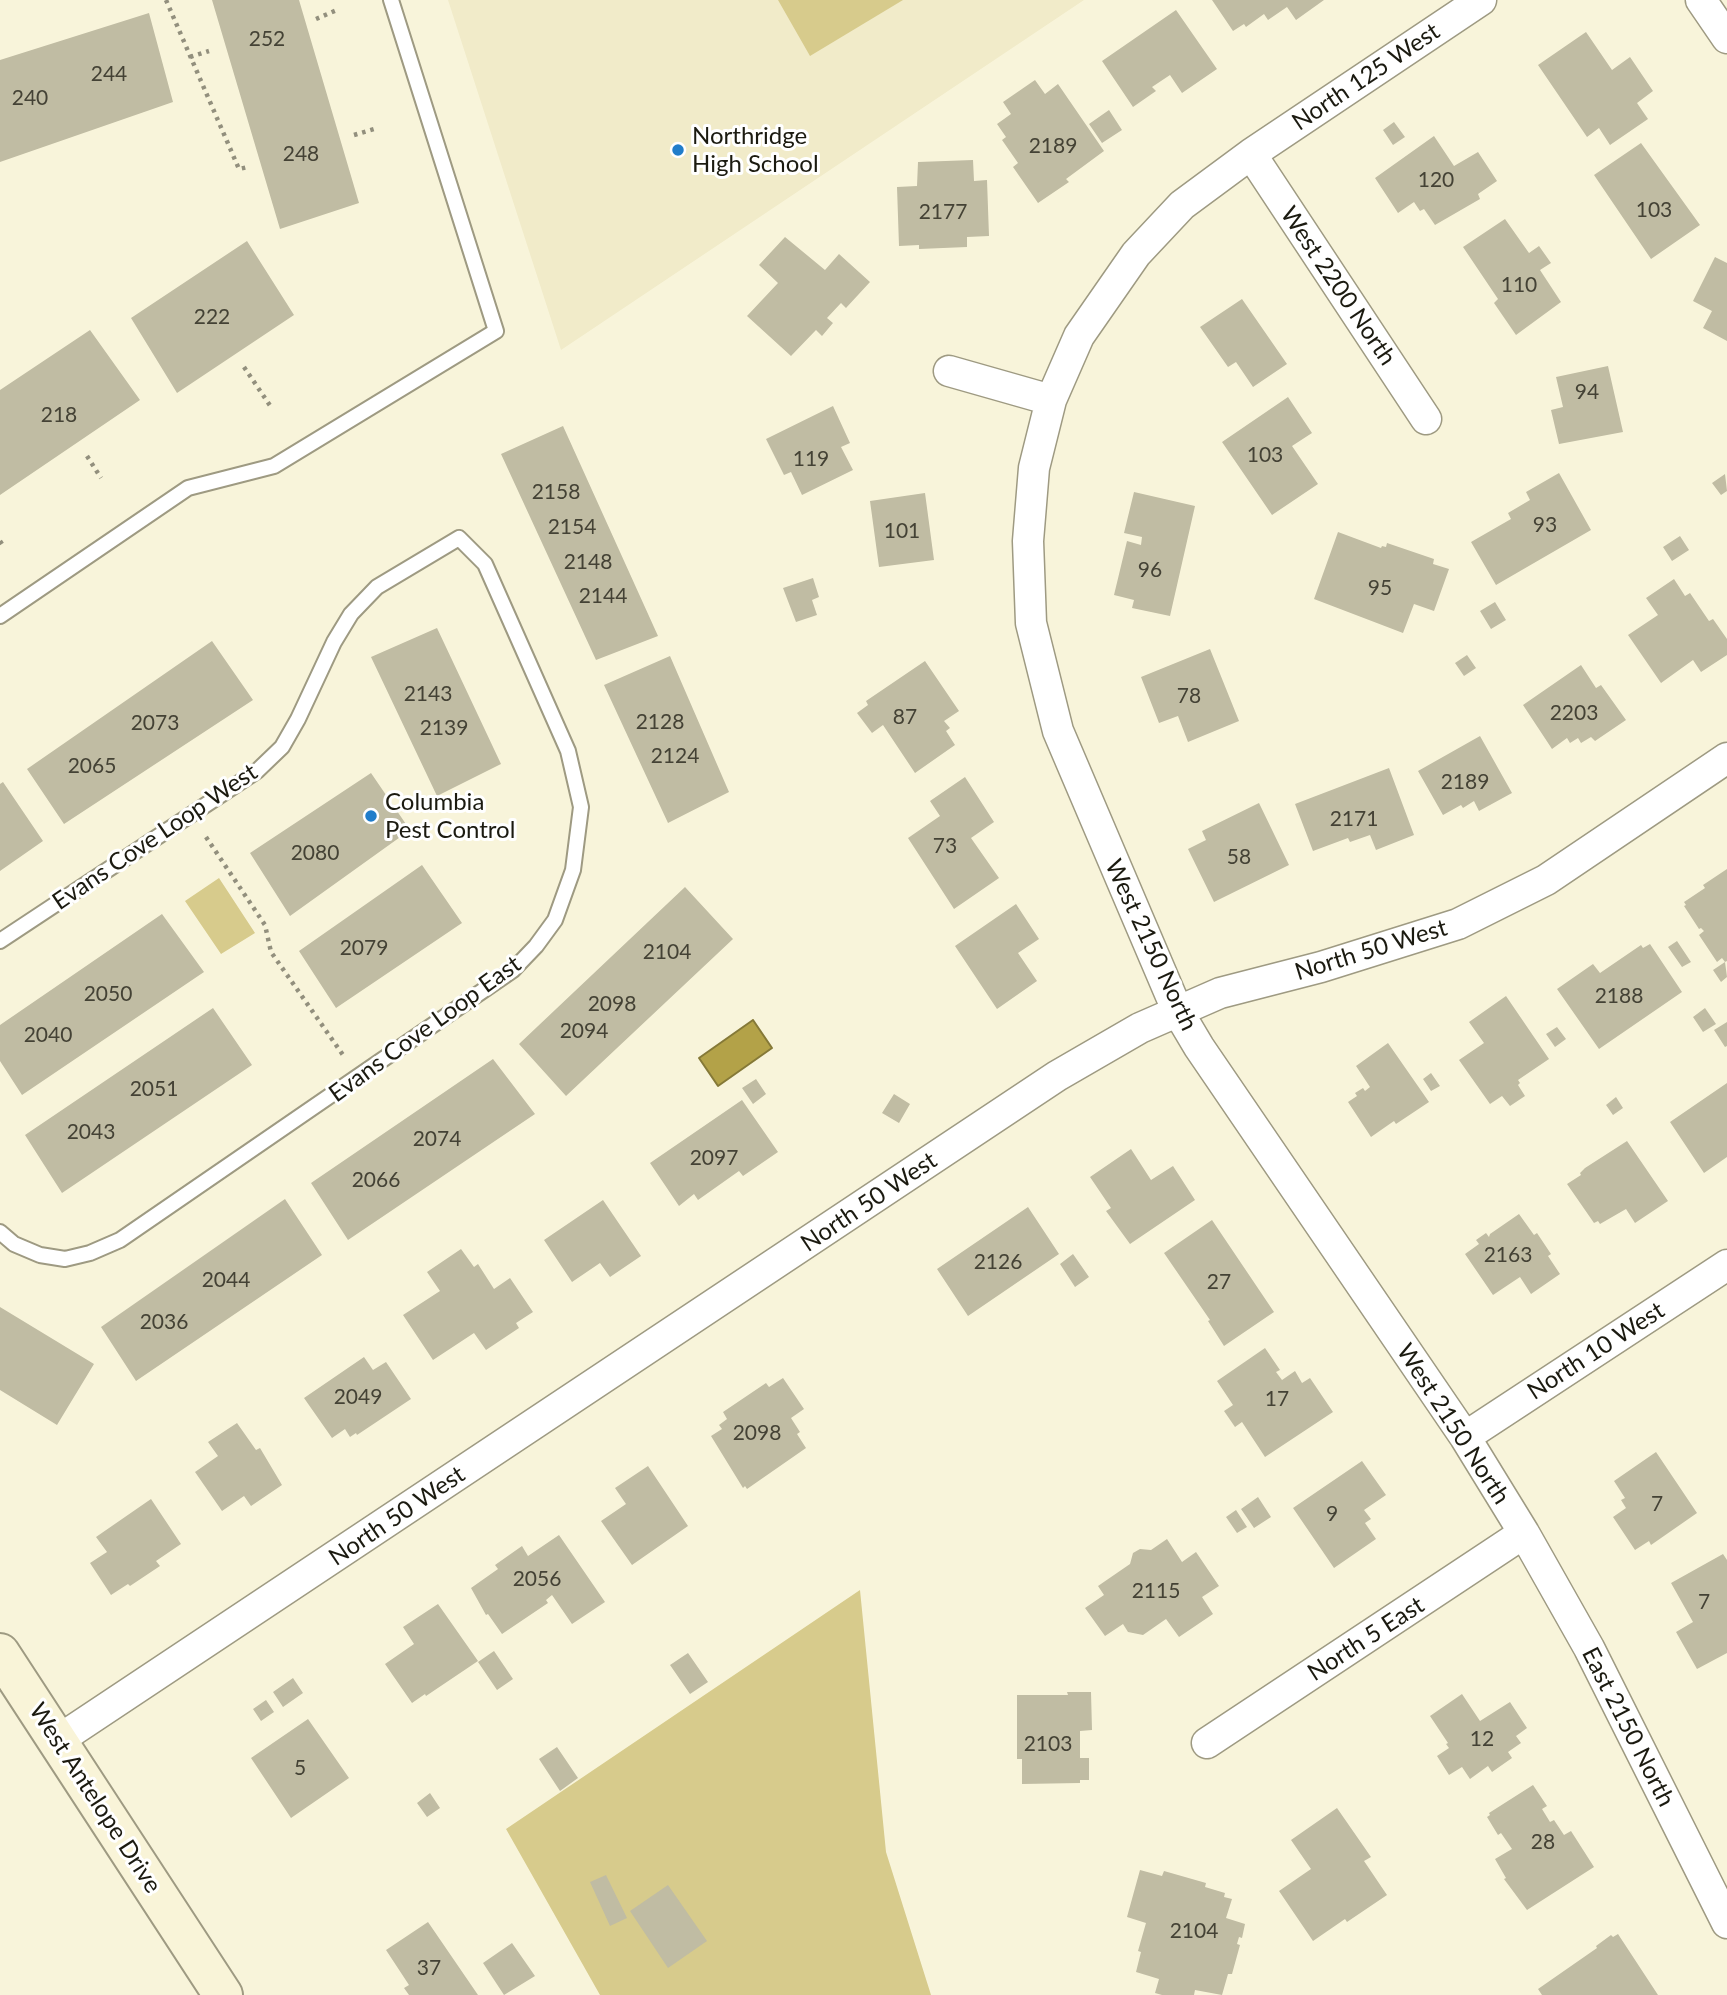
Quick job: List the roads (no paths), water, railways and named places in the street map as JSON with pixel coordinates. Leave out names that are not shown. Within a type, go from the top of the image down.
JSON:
[{"type":"main road","name":"West Antelope Drive","points":[[0,1653],[223,1995]]},
{"type":"street","name":"North 125 West","points":[[1251,154],[1481,0]]},
{"type":"street","points":[[1702,0],[1727,38]]},
{"type":"street","name":"West 2150 North","points":[[1251,154],[1182,205],[1136,254],[1079,336],[1051,400],[1034,468],[1028,541],[1031,623],[1058,732],[1177,1010],[1199,1047],[1465,1437],[1524,1533]]},
{"type":"street","name":"West 2200 North","points":[[1251,154],[1426,419]]},
{"type":"street","points":[[949,371],[1051,400]]},
{"type":"street","name":"North 50 West","points":[[57,1741],[1057,1076],[1140,1028],[1220,993],[1321,967],[1458,924],[1546,880],[1727,758]]},
{"type":"street","name":"North 10 West","points":[[1465,1437],[1727,1265]]},
{"type":"street","name":"North 5 East","points":[[1207,1743],[1524,1533]]},
{"type":"street","name":"East 2150 North","points":[[1524,1533],[1589,1648],[1727,1923]]},
{"type":"lane","points":[[0,616],[188,488],[274,466],[496,331],[391,0]]},
{"type":"lane","name":"Evans Cove Loop West","points":[[0,941],[257,771],[282,747],[334,642],[351,614],[377,587],[459,538]]},
{"type":"lane","name":"Evans Cove Loop East","points":[[0,1232],[13,1244],[40,1255],[65,1259],[90,1253],[120,1240],[513,970],[536,946],[555,920],[573,870],[581,807],[568,751],[485,564],[459,538]]},
{"type":"place","name":"Northridge High School","points":[[678,150]]},
{"type":"place","name":"Columbia Pest Control","points":[[371,816]]}]
